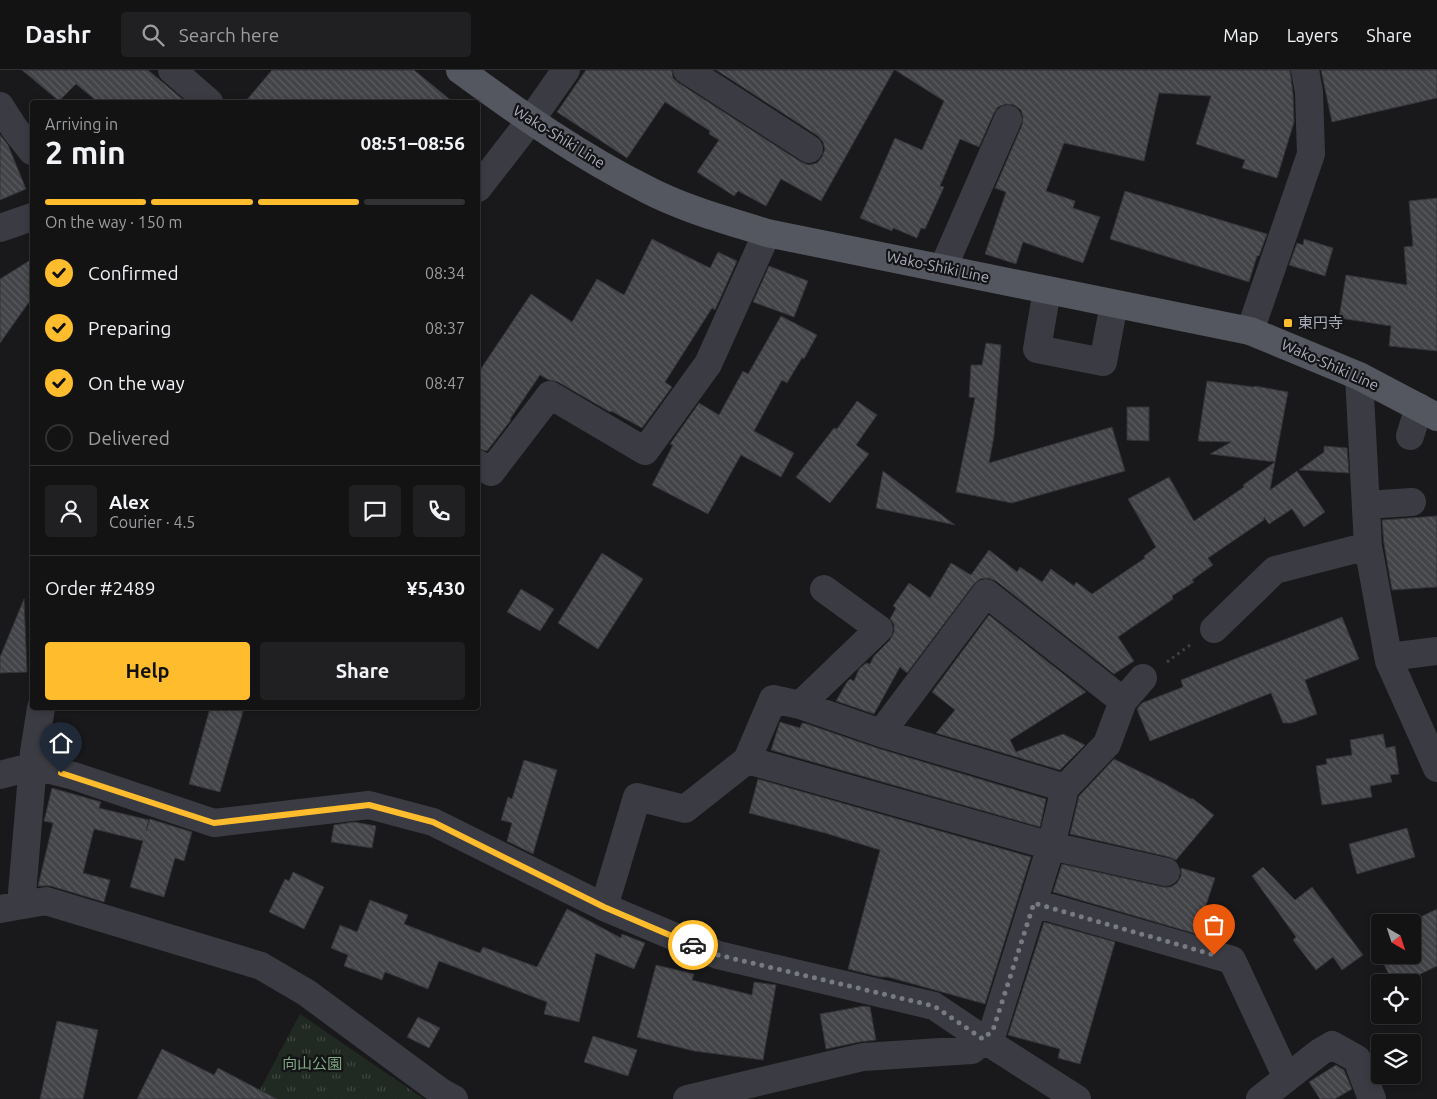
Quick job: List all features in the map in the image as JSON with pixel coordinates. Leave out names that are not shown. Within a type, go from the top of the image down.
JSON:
[{"type":"main road","name":"Wako-Shiki Line","points":[[460,70],[530,121],[589,158],[647,190],[700,212],[767,233],[1250,331],[1359,376],[1428,412]]},
{"type":"street","points":[[172,70],[207,100]]},
{"type":"street","points":[[480,185],[530,121],[566,70]]},
{"type":"street","points":[[687,70],[809,149]]},
{"type":"street","points":[[1250,331],[1323,154],[1308,92],[1305,70]]},
{"type":"street","points":[[0,106],[30,148]]},
{"type":"street","points":[[943,268],[1008,120]]},
{"type":"street","points":[[0,228],[30,218]]},
{"type":"street","points":[[480,465],[491,472],[550,395],[645,451],[708,364],[767,233]]},
{"type":"street","points":[[1047,290],[1037,349],[1102,362],[1114,304]]},
{"type":"street","points":[[1359,376],[1368,546],[1389,657],[1437,768]]},
{"type":"street","points":[[1410,436],[1428,412]]},
{"type":"street","points":[[1366,505],[1412,502]]},
{"type":"street","points":[[1214,630],[1275,570],[1368,546]]},
{"type":"street","points":[[800,705],[879,629],[824,589]]},
{"type":"street","points":[[882,732],[986,593],[1123,701]]},
{"type":"street","points":[[1389,657],[1437,651]]},
{"type":"street","points":[[687,1099],[863,1057],[972,1050],[993,1030],[1051,846],[1065,788],[1107,744],[1123,701],[1143,678]]},
{"type":"street","points":[[604,907],[637,797],[686,809],[747,760],[773,700],[800,705],[1065,788]]},
{"type":"street","points":[[41,710],[34,752],[34,766],[10,907],[46,901],[261,966],[307,993],[441,1092],[454,1099]]},
{"type":"street","points":[[747,760],[1051,846],[1166,872]]},
{"type":"street","points":[[0,775],[34,766],[74,776],[214,823],[369,805],[433,822],[604,907],[718,955],[934,1006],[1077,1099]]},
{"type":"street","points":[[1034,903],[1232,960],[1287,1078]]},
{"type":"street","points":[[1260,1099],[1320,1052],[1332,1046],[1357,1059],[1372,1099]]},
{"type":"path","points":[[1143,678],[1214,630]]},
{"type":"green space","name":"向山公園","points":[[300,1014],[424,1099],[255,1099]]},
{"type":"building","points":[[22,70],[148,70],[184,100],[96,100],[76,84],[58,100]]},
{"type":"building","points":[[272,70],[414,70],[451,100],[247,100]]},
{"type":"building","points":[[586,70],[672,70],[673,78],[679,83],[801,162],[809,165],[817,163],[825,149],[823,142],[818,136],[716,70],[894,70],[821,201],[781,179],[766,206],[738,191],[734,196],[697,172],[719,140],[709,134],[710,131],[665,102],[627,158],[557,112]]},
{"type":"building","points":[[895,70],[1290,70],[1294,122],[1277,178],[1242,168],[1245,160],[1196,144],[1211,96],[1159,93],[1144,161],[1064,143],[1046,191],[1075,201],[1073,208],[1100,217],[1083,263],[1023,242],[1016,264],[985,254],[1006,192],[995,188],[1022,125],[1023,117],[1021,110],[1014,105],[1006,104],[998,107],[979,147],[960,139],[940,186],[944,187],[925,229],[921,228],[917,238],[893,228],[892,231],[860,218],[895,138],[922,150],[944,101]]},
{"type":"building","points":[[1321,70],[1437,70],[1437,98],[1332,122]]},
{"type":"building","points":[[0,135],[8,145],[26,189],[0,200]]},
{"type":"building","points":[[1125,191],[1267,234],[1259,256],[1257,256],[1249,282],[1110,239]]},
{"type":"building","points":[[1437,198],[1437,351],[1389,346],[1391,326],[1339,318],[1346,275],[1407,285],[1404,247],[1413,246],[1409,201]]},
{"type":"building","points":[[652,239],[710,268],[718,252],[737,261],[715,310],[712,308],[665,382],[672,387],[642,428],[558,382],[540,375],[511,420],[487,451],[480,449],[480,370],[531,294],[572,322],[597,279],[624,295]]},
{"type":"building","points":[[1304,239],[1333,248],[1325,276],[1289,265],[1297,243],[1303,245]]},
{"type":"building","points":[[30,260],[30,301],[0,343],[0,279]]},
{"type":"building","points":[[769,266],[808,281],[794,317],[753,302]]},
{"type":"building","points":[[781,316],[817,335],[804,359],[802,358],[787,383],[782,380],[754,431],[794,453],[781,477],[741,455],[708,514],[652,485],[673,445],[670,444],[699,403],[719,415],[743,371],[748,374]]},
{"type":"building","points":[[986,343],[1001,345],[994,436],[989,463],[1112,427],[1125,471],[1012,503],[956,492],[975,398],[969,397],[971,365],[982,365]]},
{"type":"building","points":[[1207,381],[1255,386],[1288,392],[1275,462],[1210,454],[1231,442],[1198,441]]},
{"type":"building","points":[[857,401],[877,415],[856,445],[869,454],[830,503],[796,477],[834,428],[837,429]]},
{"type":"building","points":[[1127,407],[1149,407],[1149,441],[1127,440]]},
{"type":"building","points":[[1324,446],[1347,448],[1349,473],[1299,470],[1324,452]]},
{"type":"building","points":[[1275,462],[1270,490],[1297,471],[1325,512],[1304,527],[1292,509],[1269,524],[1264,517],[1264,520],[1208,558],[1213,565],[1192,580],[1194,582],[1172,596],[1173,599],[1118,637],[1134,661],[1114,674],[996,581],[988,578],[980,579],[974,584],[907,673],[900,667],[874,714],[836,701],[847,682],[850,679],[854,681],[859,669],[866,663],[870,664],[874,656],[890,640],[894,632],[894,624],[890,619],[896,608],[893,606],[909,583],[930,598],[951,563],[971,575],[989,550],[1017,572],[1020,567],[1042,582],[1051,569],[1074,586],[1076,582],[1092,594],[1145,558],[1144,556],[1156,547],[1128,499],[1169,477],[1194,521],[1244,487],[1243,485]]},
{"type":"building","points":[[883,471],[955,525],[876,508]]},
{"type":"building","points":[[1437,516],[1437,587],[1392,590],[1382,520]]},
{"type":"building","points":[[602,553],[643,579],[598,649],[558,623]]},
{"type":"building","points":[[521,589],[554,609],[540,631],[507,612]]},
{"type":"building","points":[[24,599],[27,672],[0,673],[0,657]]},
{"type":"building","points":[[989,615],[1086,692],[1010,740],[1016,752],[1063,734],[1085,745],[1060,770],[936,733],[955,710],[932,692]]},
{"type":"building","points":[[1342,617],[1359,659],[1305,680],[1317,714],[1292,723],[1283,723],[1271,693],[1150,741],[1137,709],[1142,703],[1183,687],[1181,680]]},
{"type":"building","points":[[209,710],[243,710],[220,792],[189,784]]},
{"type":"building","points":[[780,722],[800,728],[802,723],[807,724],[877,748],[1046,799],[1040,827],[771,750]]},
{"type":"building","points":[[1383,734],[1386,748],[1395,746],[1399,774],[1390,775],[1392,782],[1370,786],[1372,797],[1322,805],[1316,766],[1327,764],[1326,759],[1352,755],[1350,740]]},
{"type":"building","points":[[1114,759],[1192,798],[1214,815],[1176,860],[1070,834],[1079,796]]},
{"type":"building","points":[[524,760],[557,770],[533,854],[507,841],[512,823],[501,820],[508,797],[512,799]]},
{"type":"building","points":[[758,779],[1031,857],[985,1004],[888,977],[880,977],[848,969],[880,850],[749,813]]},
{"type":"building","points":[[52,788],[101,802],[99,808],[149,820],[146,831],[150,819],[192,832],[184,861],[175,858],[164,897],[130,887],[143,841],[94,829],[83,873],[110,880],[104,902],[51,886],[38,886],[53,823],[44,821]]},
{"type":"building","points":[[354,822],[376,826],[372,848],[331,842],[334,825]]},
{"type":"building","points":[[1407,828],[1415,857],[1357,874],[1349,844]]},
{"type":"building","points":[[1062,864],[1163,887],[1171,887],[1177,883],[1181,876],[1181,868],[1215,878],[1202,917],[1205,918],[1200,935],[1053,892]]},
{"type":"building","points":[[1263,867],[1295,900],[1312,887],[1363,955],[1342,970],[1333,957],[1316,970],[1293,940],[1296,937],[1252,876]]},
{"type":"building","points":[[293,872],[324,887],[304,929],[269,912],[285,879],[289,881]]},
{"type":"building","points":[[370,900],[408,915],[404,924],[480,953],[483,947],[537,967],[567,909],[621,938],[622,934],[645,943],[634,969],[596,953],[579,1022],[544,1014],[547,1002],[439,961],[428,989],[385,972],[382,980],[344,966],[348,955],[331,948],[340,925],[357,932]]},
{"type":"building","points":[[1437,909],[1437,966],[1420,974],[1389,974],[1384,964],[1421,964],[1421,917]]},
{"type":"building","points":[[1044,922],[1115,942],[1080,1064],[1058,1058],[1060,1049],[1008,1035]]},
{"type":"building","points":[[656,965],[694,974],[692,980],[752,995],[754,982],[776,985],[763,1060],[694,1051],[637,1037]]},
{"type":"building","points":[[864,1006],[870,1007],[876,1040],[826,1049],[820,1014]]},
{"type":"building","points":[[418,1017],[440,1028],[429,1048],[407,1037]]},
{"type":"building","points":[[57,1021],[98,1030],[83,1099],[40,1099]]},
{"type":"building","points":[[593,1036],[637,1050],[628,1076],[584,1062]]},
{"type":"building","points":[[162,1049],[214,1075],[218,1068],[277,1099],[137,1099]]},
{"type":"building","points":[[1336,1065],[1344,1070],[1352,1089],[1335,1099],[1320,1099],[1309,1082]]},
{"type":"way so far","points":[[693,945],[718,955],[934,1006],[983,1039],[993,1030],[1034,903],[1214,955]]},
{"type":"place","name":"東円寺","points":[[1288,323]]},
{"type":"route","points":[[61,773],[214,823],[369,805],[433,822],[604,907],[693,945]]}]
